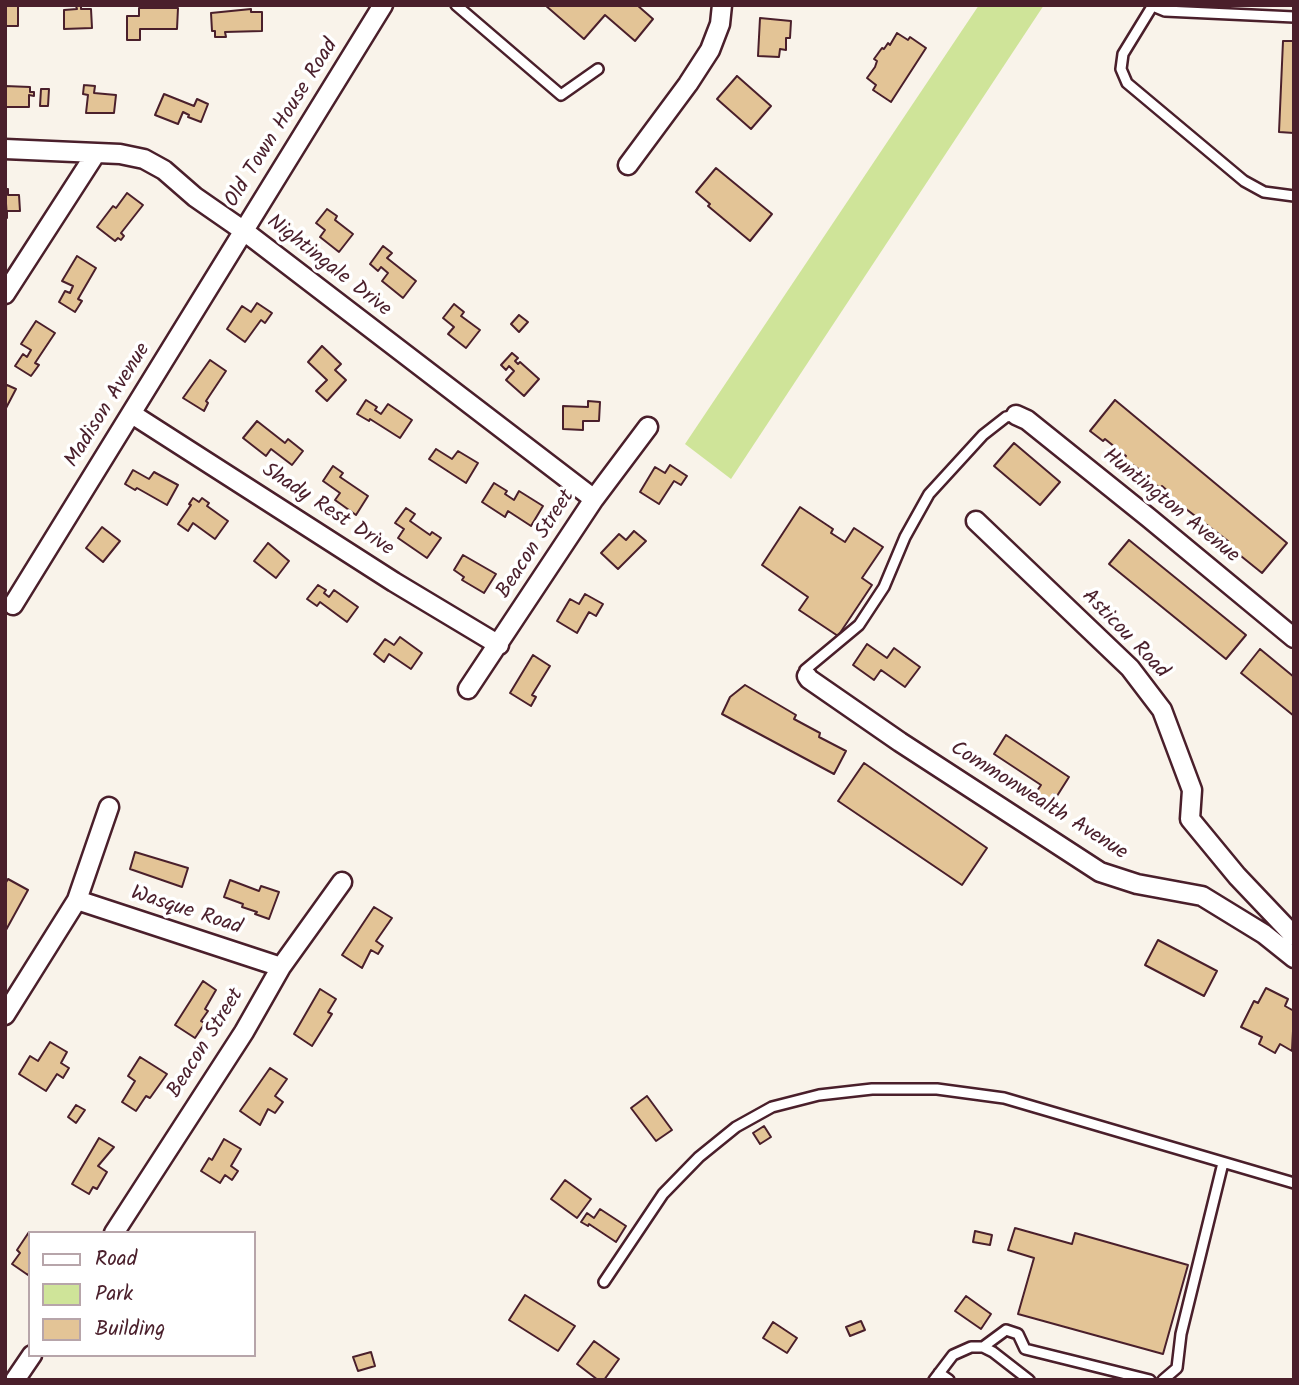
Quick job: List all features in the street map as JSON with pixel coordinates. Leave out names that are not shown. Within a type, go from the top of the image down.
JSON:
[{"type":"street","name":"Old Town House Road","points":[[244,231],[383,5]]},
{"type":"street","points":[[628,165],[710,50],[720,24],[722,5]]},
{"type":"street","name":"Nightingale Drive","points":[[5,149],[120,154],[144,159],[164,170],[195,197],[244,231],[594,499]]},
{"type":"street","points":[[5,294],[96,153]]},
{"type":"street","name":"Madison Avenue","points":[[12,605],[244,231]]},
{"type":"street","name":"Shady Rest Drive","points":[[132,414],[394,582],[499,645]]},
{"type":"street","name":"Huntington Avenue","points":[[1016,415],[1027,420],[1294,638]]},
{"type":"street","name":"Beacon Street","points":[[468,690],[594,499],[648,427]]},
{"type":"street","name":"Asticou Road","points":[[976,522],[1130,668],[1162,710],[1192,790],[1190,819],[1237,876],[1294,936]]},
{"type":"street","name":"Commonwealth Avenue","points":[[807,676],[912,750],[1100,872],[1137,884],[1202,896],[1264,934],[1294,958]]},
{"type":"street","points":[[5,1015],[77,900],[108,807]]},
{"type":"street","name":"Beacon Street","points":[[115,1231],[244,1032],[281,967],[342,882]]},
{"type":"street","name":"Wasque Road","points":[[77,900],[281,967]]},
{"type":"street","points":[[15,1380],[31,1357]]},
{"type":"lane","points":[[456,5],[561,95],[598,69]]},
{"type":"lane","points":[[1294,17],[1164,11],[1153,6],[1128,44],[1121,62],[1127,83],[1244,181],[1264,192],[1294,196]]},
{"type":"lane","points":[[807,676],[805,670],[859,625],[884,587],[905,537],[929,494],[983,436],[1006,417],[1016,415]]},
{"type":"lane","points":[[604,1282],[663,1194],[699,1157],[736,1127],[772,1107],[819,1095],[872,1089],[937,1089],[1004,1098],[1104,1125],[1294,1183]]},
{"type":"lane","points":[[1163,1380],[1177,1368],[1181,1334],[1223,1163]]},
{"type":"lane","points":[[982,1347],[1006,1330],[1018,1334],[1025,1349],[1150,1380]]},
{"type":"lane","points":[[949,1380],[937,1376],[953,1355],[971,1347],[982,1347],[1029,1380]]},
{"type":"green space","points":[[979,5],[1044,5],[731,479],[685,444]]},
{"type":"building","points":[[18,5],[18,26],[5,26],[5,6]]},
{"type":"building","points":[[545,5],[637,5],[653,19],[635,41],[605,15],[584,39]]},
{"type":"building","points":[[76,6],[91,9],[92,28],[64,29],[64,10],[77,9]]},
{"type":"building","points":[[139,8],[178,8],[177,29],[140,29],[140,40],[127,40],[127,16],[139,16]]},
{"type":"building","points":[[251,9],[251,12],[262,12],[262,31],[225,32],[226,37],[215,37],[211,13]]},
{"type":"building","points":[[760,18],[791,21],[786,50],[780,49],[779,57],[758,56]]},
{"type":"building","points":[[897,33],[908,40],[910,37],[926,48],[891,102],[873,90],[876,85],[867,78],[875,67],[877,61],[874,59],[882,48],[888,43],[890,45]]},
{"type":"building","points":[[1283,41],[1294,41],[1294,133],[1279,132]]},
{"type":"building","points":[[737,76],[771,106],[751,129],[717,99]]},
{"type":"building","points":[[84,85],[95,86],[94,93],[116,95],[114,113],[86,113],[88,95],[83,94]]},
{"type":"building","points":[[5,86],[30,87],[34,96],[29,95],[29,107],[5,107]]},
{"type":"building","points":[[41,89],[49,89],[48,106],[40,106]]},
{"type":"building","points":[[164,94],[194,106],[197,99],[208,104],[201,122],[183,112],[178,124],[155,115]]},
{"type":"building","points":[[716,168],[772,214],[750,241],[708,206],[710,204],[696,192]]},
{"type":"building","points":[[5,189],[8,189],[8,195],[19,195],[20,211],[7,211],[7,218]]},
{"type":"building","points":[[127,193],[143,205],[121,233],[124,236],[121,240],[118,238],[115,241],[97,227]]},
{"type":"building","points":[[327,209],[337,216],[335,220],[353,234],[339,252],[320,237],[325,230],[316,223]]},
{"type":"building","points":[[383,246],[392,253],[387,258],[416,281],[403,298],[382,281],[388,273],[381,267],[378,271],[370,264]]},
{"type":"building","points":[[77,256],[96,268],[78,299],[82,301],[75,312],[59,302],[65,291],[70,293],[73,286],[62,281]]},
{"type":"building","points":[[257,303],[272,313],[265,323],[261,320],[245,342],[227,329],[242,306],[251,312]]},
{"type":"building","points":[[454,304],[464,312],[461,316],[480,330],[466,348],[448,334],[454,327],[443,318]]},
{"type":"building","points":[[519,315],[528,322],[519,332],[511,324]]},
{"type":"building","points":[[36,321],[55,333],[35,363],[39,365],[31,376],[15,366],[23,354],[27,357],[31,350],[21,344]]},
{"type":"building","points":[[322,346],[341,364],[335,370],[346,380],[327,401],[316,391],[327,380],[308,362]]},
{"type":"building","points":[[512,353],[518,358],[515,361],[518,364],[520,362],[539,379],[524,396],[506,380],[514,371],[509,366],[506,370],[501,365]]},
{"type":"building","points":[[210,360],[226,371],[206,401],[208,403],[204,411],[183,398]]},
{"type":"building","points":[[7,385],[16,389],[5,410],[5,388]]},
{"type":"building","points":[[366,400],[377,407],[375,410],[381,414],[388,404],[412,420],[400,438],[357,414]]},
{"type":"building","points":[[1115,400],[1287,543],[1262,573],[1226,544],[1228,541],[1169,496],[1171,494],[1162,486],[1160,488],[1147,478],[1149,476],[1124,459],[1126,456],[1090,431]]},
{"type":"building","points":[[588,401],[600,402],[599,421],[583,421],[583,430],[563,429],[563,406],[588,407]]},
{"type":"building","points":[[257,421],[285,443],[288,439],[303,451],[292,465],[271,449],[266,456],[243,438]]},
{"type":"building","points":[[1014,443],[1060,482],[1040,505],[994,466]]},
{"type":"building","points":[[436,449],[452,459],[458,451],[478,463],[466,483],[429,459]]},
{"type":"building","points":[[670,465],[687,476],[681,485],[674,481],[659,504],[640,492],[655,467],[665,473]]},
{"type":"building","points":[[333,466],[343,473],[340,477],[368,496],[356,515],[335,500],[340,493],[323,481]]},
{"type":"building","points":[[133,470],[149,479],[154,472],[178,485],[167,505],[125,484]]},
{"type":"building","points":[[494,483],[507,491],[505,494],[514,500],[519,491],[543,506],[531,526],[508,511],[505,517],[482,502]]},
{"type":"building","points":[[193,498],[199,502],[202,498],[209,503],[207,506],[228,521],[215,539],[193,523],[188,531],[178,524]]},
{"type":"building","points":[[800,507],[833,529],[831,533],[845,542],[854,528],[883,547],[862,578],[872,585],[838,636],[799,610],[808,597],[762,565]]},
{"type":"building","points":[[406,508],[415,514],[410,521],[430,535],[432,532],[441,538],[427,558],[398,538],[404,529],[395,523]]},
{"type":"building","points":[[102,527],[120,541],[103,562],[86,548]]},
{"type":"building","points":[[634,531],[646,541],[618,569],[601,553],[619,534],[626,540]]},
{"type":"building","points":[[1129,540],[1246,635],[1226,659],[1109,564]]},
{"type":"building","points":[[268,543],[289,561],[276,578],[254,561]]},
{"type":"building","points":[[463,555],[496,574],[484,593],[462,580],[464,577],[454,570]]},
{"type":"building","points":[[318,585],[326,590],[324,593],[329,597],[334,590],[358,607],[347,622],[320,602],[317,606],[307,599]]},
{"type":"building","points":[[585,594],[603,604],[596,616],[589,612],[577,633],[557,621],[570,599],[579,604]]},
{"type":"building","points":[[400,637],[422,653],[411,669],[389,654],[384,662],[374,654],[385,639],[394,645]]},
{"type":"building","points":[[867,644],[887,658],[894,648],[920,667],[905,687],[881,670],[874,680],[853,665]]},
{"type":"building","points":[[1260,649],[1294,677],[1294,716],[1241,673]]},
{"type":"building","points":[[533,655],[550,666],[532,695],[536,697],[531,706],[510,693]]},
{"type":"building","points":[[745,685],[796,715],[794,719],[820,733],[819,737],[846,751],[834,774],[722,714],[730,697]]},
{"type":"building","points":[[1006,735],[1069,777],[1049,803],[1035,794],[1041,785],[994,754]]},
{"type":"building","points":[[864,763],[987,848],[962,885],[838,801]]},
{"type":"building","points":[[135,852],[188,868],[182,887],[130,869]]},
{"type":"building","points":[[8,879],[28,890],[6,930],[5,884]]},
{"type":"building","points":[[230,880],[259,891],[261,886],[279,892],[269,919],[224,897]]},
{"type":"building","points":[[374,907],[392,918],[376,941],[383,946],[378,954],[371,950],[362,968],[342,955]]},
{"type":"building","points":[[1158,940],[1217,971],[1204,996],[1145,965]]},
{"type":"building","points":[[203,981],[216,990],[201,1021],[205,1023],[195,1038],[175,1025]]},
{"type":"building","points":[[1266,988],[1288,999],[1285,1006],[1294,1011],[1292,1051],[1280,1044],[1275,1053],[1259,1044],[1262,1037],[1241,1027],[1254,1001],[1258,1003]]},
{"type":"building","points":[[320,989],[336,999],[328,1012],[332,1014],[312,1046],[294,1034]]},
{"type":"building","points":[[50,1042],[67,1052],[61,1063],[69,1068],[63,1078],[57,1074],[46,1091],[19,1074],[30,1056],[38,1061]]},
{"type":"building","points":[[140,1057],[167,1074],[150,1098],[146,1096],[136,1111],[122,1102],[135,1081],[128,1076]]},
{"type":"building","points":[[270,1068],[287,1079],[275,1096],[283,1102],[275,1113],[268,1109],[260,1125],[240,1111]]},
{"type":"building","points":[[647,1096],[672,1130],[656,1141],[631,1108]]},
{"type":"building","points":[[76,1105],[85,1110],[76,1123],[68,1117]]},
{"type":"building","points":[[764,1126],[771,1137],[760,1144],[753,1133]]},
{"type":"building","points":[[99,1138],[114,1147],[98,1166],[107,1172],[97,1189],[93,1187],[89,1194],[72,1184]]},
{"type":"building","points":[[224,1139],[241,1149],[231,1166],[238,1171],[232,1180],[225,1175],[220,1183],[201,1171],[209,1158],[212,1160]]},
{"type":"building","points":[[565,1180],[591,1199],[577,1218],[551,1199]]},
{"type":"building","points":[[600,1209],[626,1226],[616,1242],[589,1224],[588,1226],[581,1222],[587,1213],[594,1218]]},
{"type":"building","points":[[1015,1228],[1072,1244],[1075,1233],[1188,1265],[1163,1354],[1018,1314],[1034,1258],[1008,1250]]},
{"type":"building","points":[[975,1231],[992,1235],[990,1245],[973,1242]]},
{"type":"building","points":[[28,1234],[28,1275],[12,1264],[20,1253],[17,1250]]},
{"type":"building","points":[[525,1295],[575,1326],[558,1351],[509,1320]]},
{"type":"building","points":[[966,1296],[991,1314],[981,1329],[955,1311]]},
{"type":"building","points":[[861,1321],[865,1330],[850,1336],[846,1327]]},
{"type":"building","points":[[773,1322],[797,1338],[787,1353],[763,1338]]},
{"type":"building","points":[[594,1341],[619,1359],[604,1380],[598,1380],[577,1364]]},
{"type":"building","points":[[371,1352],[375,1366],[358,1371],[353,1357]]}]
